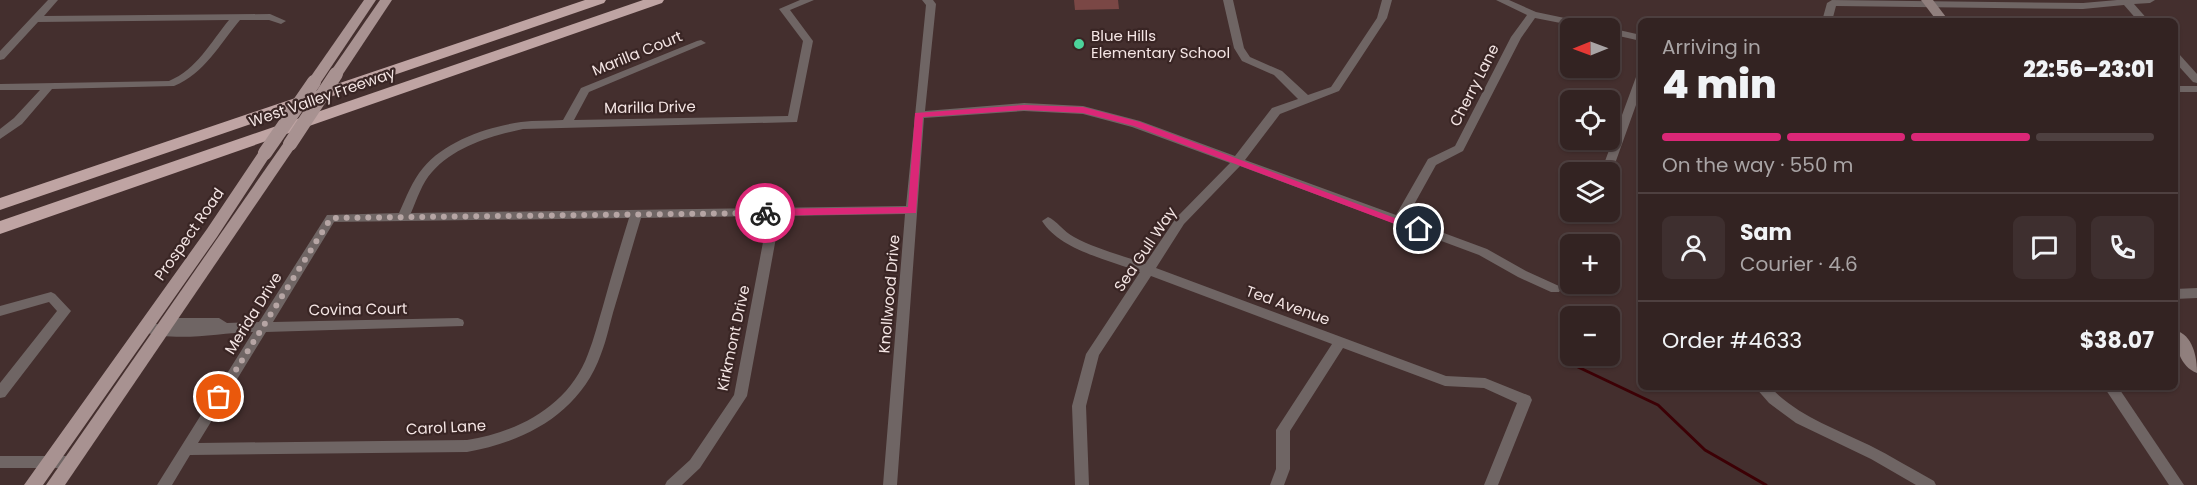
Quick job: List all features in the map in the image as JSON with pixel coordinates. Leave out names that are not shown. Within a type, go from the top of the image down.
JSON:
[{"type":"highway","name":"West Valley Freeway","points":[[0,204],[599,0]]},
{"type":"highway","name":"West Valley Freeway","points":[[0,228],[657,0]]},
{"type":"main road","name":"Prospect Road","points":[[55,485],[158,327],[265,153],[370,0]]},
{"type":"main road","name":"Prospect Road","points":[[33,485],[158,327],[290,144],[386,0]]},
{"type":"main road","points":[[1929,2],[1941,18]]},
{"type":"main road","points":[[2178,340],[2197,366]]},
{"type":"street","points":[[0,57],[53,0]]},
{"type":"street","name":"Marilla Drive","points":[[402,218],[427,170],[443,156],[487,134],[505,128],[567,123],[793,119],[808,41],[784,9],[809,0]]},
{"type":"street","name":"Knollwood Drive","points":[[890,485],[919,115],[931,4],[927,0]]},
{"type":"street","points":[[1228,0],[1239,48],[1246,59],[1278,73],[1306,100]]},
{"type":"street","name":"Sea Gull Way","points":[[1082,485],[1079,406],[1094,354],[1180,221],[1238,163],[1276,111],[1335,89],[1382,18],[1387,0]]},
{"type":"street","points":[[1501,0],[1533,14],[1560,20]]},
{"type":"street","points":[[1828,18],[1832,3],[1929,2],[2083,6],[2150,0]]},
{"type":"street","points":[[2126,2],[2141,18]]},
{"type":"street","name":"Cherry Lane","points":[[1398,222],[1432,162],[1459,148],[1516,37],[1533,14]]},
{"type":"street","points":[[0,87],[163,85],[182,80],[195,71],[237,17]]},
{"type":"street","points":[[35,19],[270,17],[281,21]]},
{"type":"street","points":[[1620,33],[1638,37]]},
{"type":"street","name":"Marilla Court","points":[[567,123],[585,90],[701,43]]},
{"type":"street","points":[[2178,59],[2197,80]]},
{"type":"street","points":[[1610,162],[1638,85]]},
{"type":"street","points":[[0,135],[18,122],[49,86]]},
{"type":"street","points":[[2178,89],[2197,89]]},
{"type":"street","points":[[919,115],[1024,107],[1083,110],[1136,124],[1483,252],[1522,274],[1556,289]]},
{"type":"street","points":[[402,218],[913,210]]},
{"type":"street","name":"Kirkmont Drive","points":[[672,485],[695,464],[740,396],[775,212]]},
{"type":"street","name":"Carol Lane","points":[[186,450],[467,446],[496,441],[530,428],[551,415],[585,375],[594,356],[636,214]]},
{"type":"street","name":"Merida Drive","points":[[164,485],[331,218],[402,218]]},
{"type":"street","name":"Ted Avenue","points":[[1048,220],[1057,232],[1071,241],[1445,381],[1485,383],[1525,400],[1491,485]]},
{"type":"street","points":[[2178,294],[2197,294]]},
{"type":"street","points":[[0,311],[51,297],[65,311],[0,393]]},
{"type":"street","name":"Covina Court","points":[[158,327],[213,332],[224,328],[458,323]]},
{"type":"street","points":[[1277,485],[1283,469],[1283,430],[1340,342]]},
{"type":"street","points":[[1764,390],[1796,417],[1877,456],[1929,485]]},
{"type":"street","points":[[2113,390],[2177,485]]},
{"type":"street","points":[[0,462],[71,462]]},
{"type":"shaded area","points":[[1074,0],[1118,0],[1119,9],[1075,10]]},
{"type":"waterway","points":[[1578,367],[1658,405],[1705,450],[1766,485]]},
{"type":"way so far","points":[[219,397],[331,218],[765,213]]},
{"type":"place","name":"Blue Hills Elementary School","points":[[1079,44]]},
{"type":"route","points":[[765,213],[913,210],[919,115],[1024,107],[1083,110],[1136,124],[1419,229]]}]
